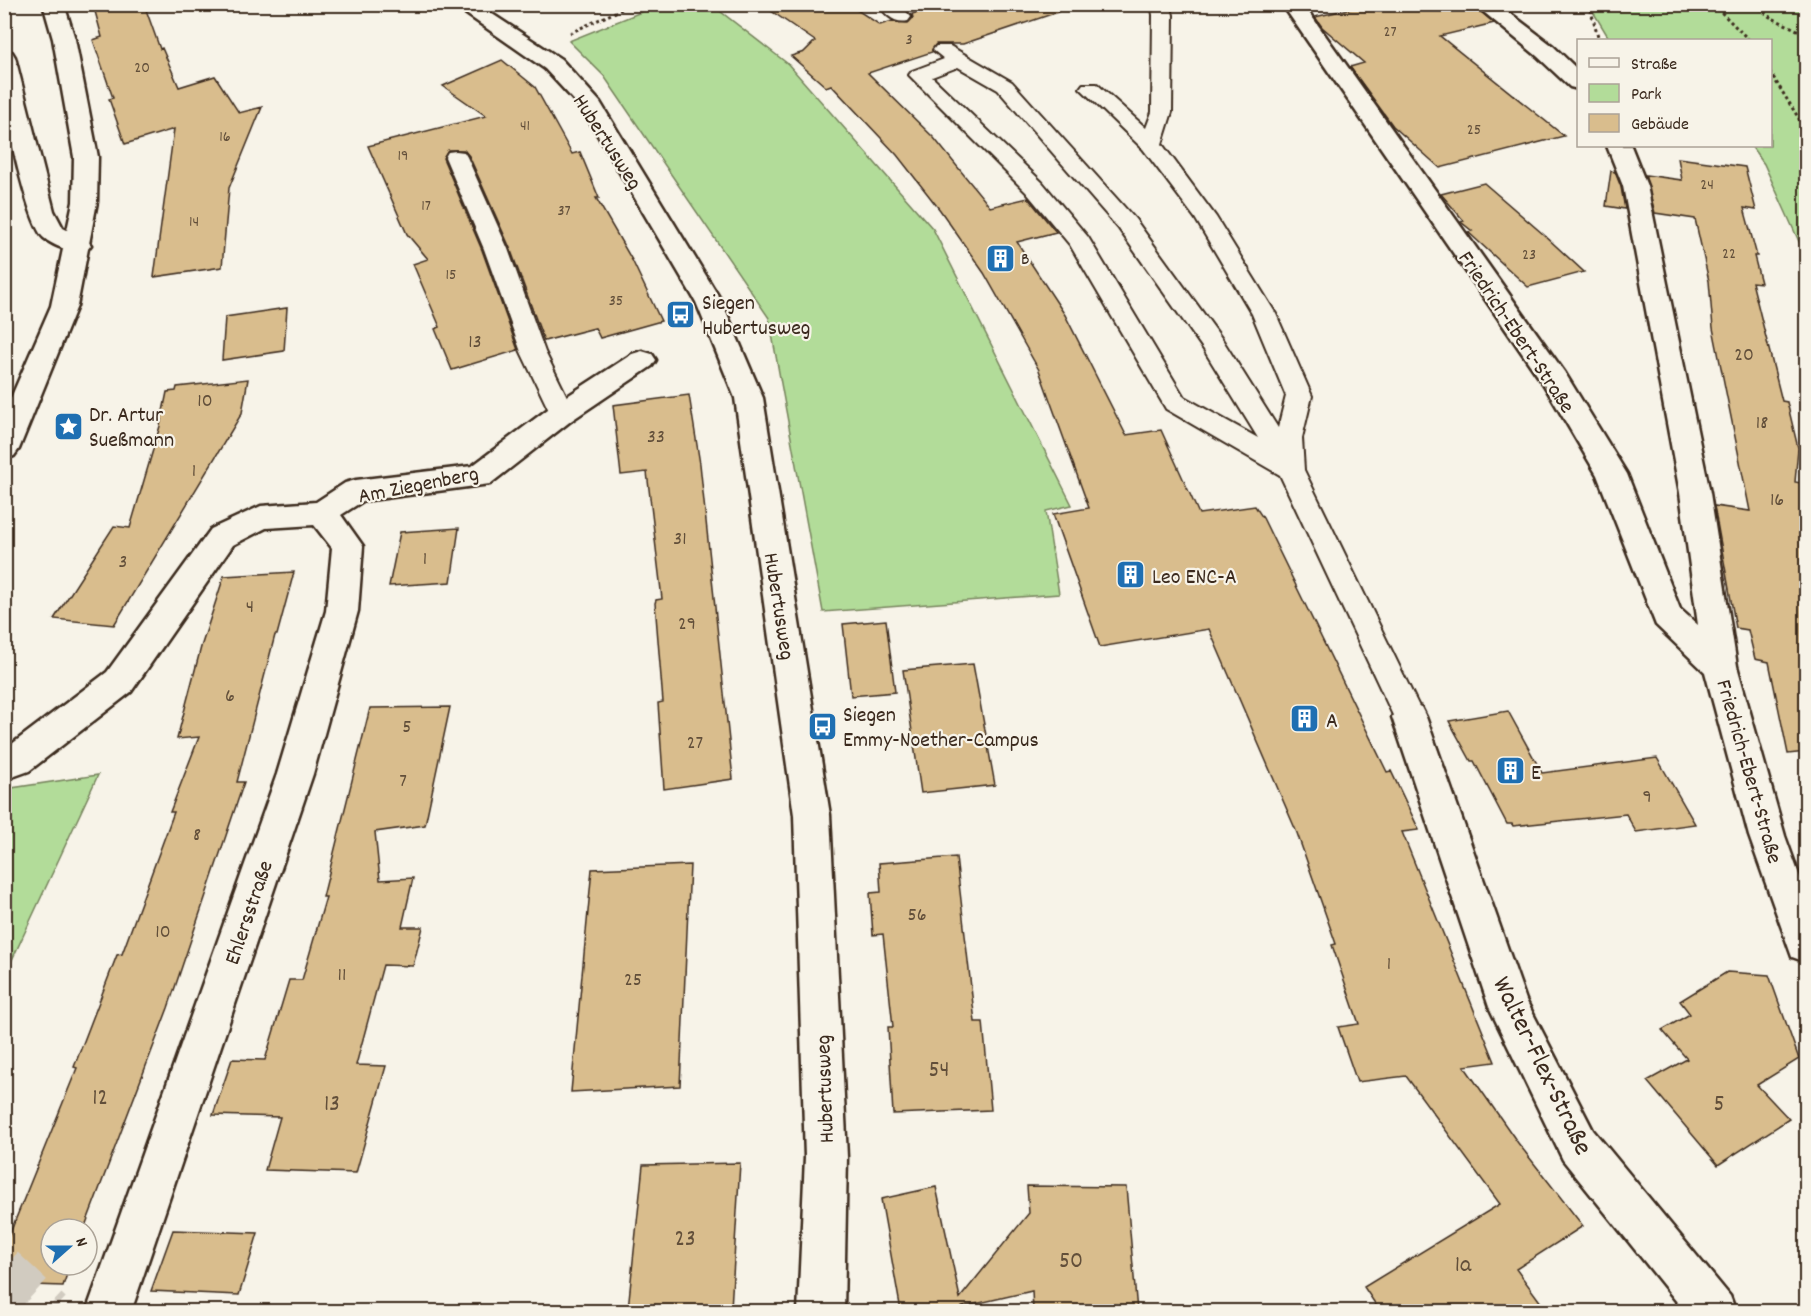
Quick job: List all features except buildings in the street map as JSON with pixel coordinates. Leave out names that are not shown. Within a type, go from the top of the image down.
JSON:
[{"type":"street","points":[[4,449],[64,306],[85,202],[86,157],[64,39],[53,4]]},
{"type":"street","name":"Hubertusweg","points":[[462,4],[553,64],[592,107],[709,302],[749,398],[812,815],[826,1157],[821,1311]]},
{"type":"street","name":"Friedrich-Ebert-Straße","points":[[1292,4],[1560,390],[1612,474],[1667,616],[1720,666]]},
{"type":"street","points":[[1484,4],[1545,51],[1577,81]]},
{"type":"street","points":[[4,57],[42,211],[53,233],[78,245]]},
{"type":"street","name":"Friedrich-Ebert-Straße","points":[[1619,147],[1635,186],[1695,493],[1720,666],[1767,836],[1806,944]]},
{"type":"street","name":"Am Ziegenberg","points":[[4,765],[17,761],[119,682],[222,537],[261,518],[322,513],[356,491],[480,476],[562,413],[642,360]]},
{"type":"street","name":"Ehlersstraße","points":[[108,1311],[295,774],[342,611],[348,546],[322,513]]},
{"type":"street","name":"Walter-Flex-Straße","points":[[1408,717],[1509,1007],[1578,1145],[1714,1311]]},
{"type":"lane","points":[[1151,144],[1162,112],[1163,15],[1160,4]]},
{"type":"lane","points":[[1292,470],[1175,403],[1080,242],[1034,187],[919,75],[951,55],[1005,86],[1127,224],[1213,345],[1292,470],[1408,717]]},
{"type":"lane","points":[[1090,88],[1151,144],[1205,217],[1268,324],[1299,396],[1289,438],[1292,470]]},
{"type":"lane","points":[[456,157],[496,249],[533,352],[562,413]]},
{"type":"path","points":[[588,25],[633,4]]},
{"type":"path","points":[[1589,4],[1599,39]]},
{"type":"path","points":[[1713,4],[1748,39]]},
{"type":"path","points":[[1755,4],[1770,17],[1806,34]]},
{"type":"path","points":[[1772,75],[1806,130]]},
{"type":"green space","points":[[661,4],[712,5],[788,64],[933,229],[1072,505],[1046,511],[1059,594],[823,612],[769,318],[604,76],[569,41]]},
{"type":"green space","points":[[1589,5],[1806,5],[1806,257],[1764,164],[1752,147],[1772,147],[1772,39],[1609,39]]},
{"type":"green space","points":[[98,775],[5,975],[5,789]]},
{"type":"tunnel","points":[[4,1267],[52,1312]]},
{"type":"place","name":"B","points":[[1000,258]]},
{"type":"place","name":"Siegen Hubertusweg","points":[[681,314]]},
{"type":"place","name":"Dr. Artur Sueßmann","points":[[68,426]]},
{"type":"place","name":"Leo ENC-A","points":[[1131,575]]},
{"type":"place","name":"A","points":[[1305,719]]},
{"type":"place","name":"Siegen Emmy-Noether-Campus","points":[[822,726]]},
{"type":"place","name":"E","points":[[1510,771]]}]
